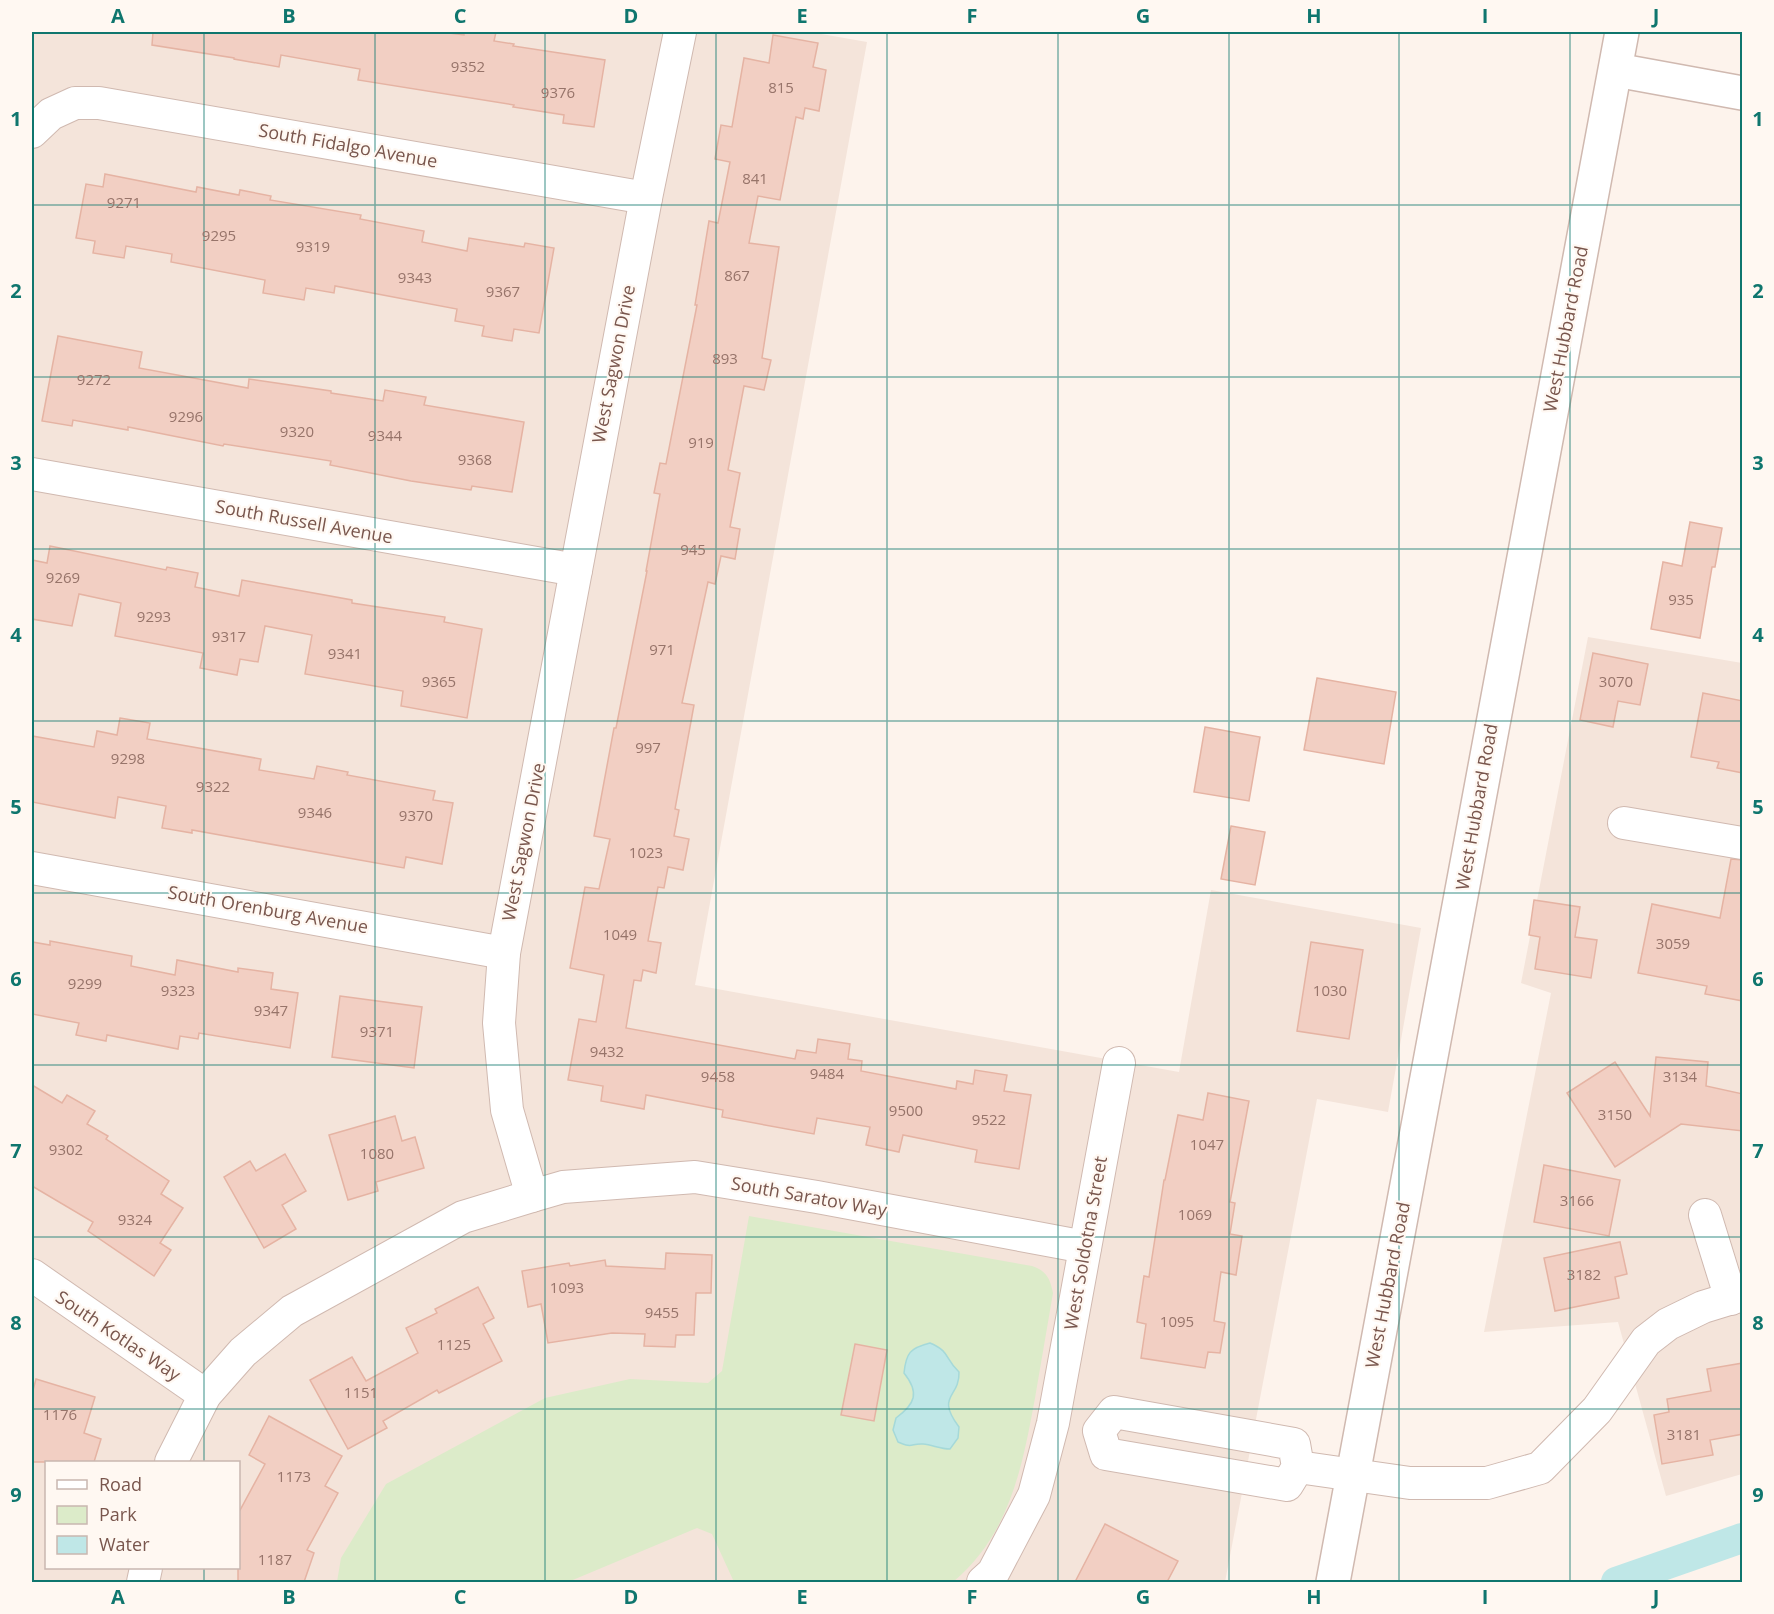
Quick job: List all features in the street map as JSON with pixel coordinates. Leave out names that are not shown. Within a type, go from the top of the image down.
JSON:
[{"type":"street","name":"West Sagwon Drive","points":[[532,1196],[507,1110],[499,1023],[504,953],[646,198],[680,32]]},
{"type":"street","name":"West Hubbard Road","points":[[1333,1582],[1622,32]]},
{"type":"street","points":[[1616,70],[1743,93]]},
{"type":"street","name":"South Fidalgo Avenue","points":[[41,123],[75,103],[99,103],[646,198]]},
{"type":"street","name":"South Russell Avenue","points":[[32,474],[576,570]]},
{"type":"street","points":[[1624,823],[1743,843]]},
{"type":"street","name":"South Orenburg Avenue","points":[[32,868],[504,953]]},
{"type":"street","name":"West Soldotna Street","points":[[983,1582],[993,1573],[1034,1495],[1053,1423],[1119,1063]]},
{"type":"street","name":"South Saratov Way","points":[[532,1196],[563,1187],[695,1177],[817,1197],[1085,1247]]},
{"type":"street","points":[[172,1461],[205,1395],[243,1352],[292,1311],[463,1217],[532,1196]]},
{"type":"street","points":[[1298,1467],[1410,1484],[1487,1483],[1540,1468],[1596,1410],[1646,1341],[1676,1320],[1703,1307],[1737,1297],[1705,1215]]},
{"type":"street","name":"South Kotlas Way","points":[[32,1275],[205,1395]]},
{"type":"street","points":[[1114,1412],[1283,1442],[1294,1444],[1298,1467],[1287,1485],[1106,1454],[1099,1431],[1114,1412]]},
{"type":"street","points":[[1053,1423],[1099,1431]]},
{"type":"shaded area","points":[[32,32],[810,32],[867,42],[695,985],[1179,1072],[1211,890],[1421,928],[1388,1112],[1317,1099],[1225,1582],[32,1582]]},
{"type":"shaded area","points":[[1588,637],[1742,663],[1742,1474],[1666,1496],[1618,1322],[1484,1332],[1551,993],[1521,983]]},
{"type":"green space","points":[[749,1216],[1032,1266],[1041,1270],[1049,1280],[1053,1293],[1025,1450],[1018,1474],[1001,1521],[988,1543],[953,1582],[734,1582],[712,1534],[697,1528],[568,1582],[337,1582],[341,1558],[386,1484],[545,1398],[630,1379],[708,1383],[722,1371]]},
{"type":"water","points":[[930,1343],[944,1352],[959,1372],[956,1387],[949,1402],[952,1417],[959,1427],[958,1438],[950,1449],[923,1444],[903,1444],[898,1442],[893,1430],[896,1418],[908,1408],[913,1398],[912,1386],[904,1373],[908,1356],[914,1349]]},
{"type":"building","points":[[153,32],[441,32],[464,35],[464,32],[496,32],[494,41],[514,44],[513,46],[605,60],[594,127],[563,123],[564,115],[513,107],[514,105],[358,80],[360,69],[281,55],[279,67],[152,45]]},
{"type":"building","points":[[773,35],[818,43],[813,67],[826,70],[819,111],[805,108],[803,119],[796,117],[780,200],[758,196],[749,243],[779,247],[762,358],[771,360],[764,390],[744,386],[728,470],[740,473],[730,527],[740,529],[735,559],[721,556],[715,584],[708,582],[682,703],[694,705],[675,809],[679,810],[674,836],[689,839],[683,870],[668,867],[664,888],[658,887],[648,941],[661,943],[656,973],[643,970],[641,981],[634,980],[626,1028],[795,1059],[797,1050],[816,1053],[818,1039],[850,1044],[848,1059],[862,1061],[861,1071],[956,1089],[957,1081],[973,1084],[975,1070],[1007,1075],[1004,1091],[1031,1095],[1019,1169],[975,1162],[977,1150],[903,1135],[899,1152],[866,1145],[870,1127],[817,1118],[814,1134],[722,1117],[723,1110],[646,1095],[644,1109],[601,1101],[603,1086],[568,1080],[579,1019],[596,1022],[604,975],[570,968],[585,887],[599,889],[610,839],[594,836],[647,571],[660,494],[654,493],[660,463],[666,464],[697,305],[695,305],[709,221],[718,223],[730,162],[715,159],[721,125],[732,127],[744,58],[769,63]]},
{"type":"building","points":[[105,174],[196,192],[197,187],[239,195],[240,190],[271,196],[270,200],[361,215],[360,219],[424,231],[422,242],[467,251],[469,238],[524,247],[525,243],[554,248],[539,333],[514,329],[512,341],[482,336],[484,326],[455,321],[457,309],[335,286],[334,293],[306,288],[304,300],[263,293],[265,280],[171,262],[172,254],[126,246],[124,258],[93,253],[95,241],[76,238],[86,184],[103,187]]},
{"type":"building","points":[[58,336],[142,352],[139,368],[248,388],[249,379],[383,401],[385,390],[426,397],[424,405],[524,422],[512,492],[472,486],[471,490],[411,481],[330,465],[331,461],[224,444],[223,446],[128,427],[128,430],[73,420],[72,426],[42,421]]},
{"type":"building","points":[[1690,522],[1722,528],[1715,567],[1712,567],[1700,638],[1651,629],[1663,562],[1682,566]]},
{"type":"building","points":[[50,546],[166,570],[167,567],[198,573],[195,587],[239,596],[242,580],[352,600],[352,603],[445,617],[444,622],[482,629],[467,718],[401,706],[403,691],[305,674],[312,635],[265,626],[258,662],[240,659],[237,675],[200,668],[203,653],[115,636],[121,603],[79,594],[72,626],[32,619],[32,560],[47,563]]},
{"type":"building","points":[[1593,653],[1648,664],[1640,705],[1618,701],[1613,727],[1580,720]]},
{"type":"building","points":[[1317,678],[1396,692],[1384,764],[1304,750]]},
{"type":"building","points":[[1703,693],[1743,701],[1743,773],[1717,768],[1719,762],[1691,757]]},
{"type":"building","points":[[120,718],[150,723],[147,739],[261,759],[259,770],[314,779],[317,766],[348,772],[347,775],[435,791],[433,800],[453,803],[442,864],[406,857],[404,868],[192,830],[192,833],[162,828],[166,806],[118,797],[115,818],[32,802],[32,736],[94,747],[97,731],[117,735]]},
{"type":"building","points":[[1205,727],[1260,737],[1249,801],[1194,792]]},
{"type":"building","points":[[1231,826],[1265,832],[1255,885],[1221,879]]},
{"type":"building","points":[[1731,859],[1743,860],[1743,1001],[1705,994],[1707,986],[1638,973],[1652,904],[1720,918]]},
{"type":"building","points":[[1534,900],[1580,907],[1575,937],[1597,940],[1591,978],[1535,969],[1540,937],[1529,935]]},
{"type":"building","points":[[50,941],[132,956],[131,966],[175,975],[177,960],[238,972],[238,968],[273,973],[271,989],[298,993],[290,1048],[199,1033],[198,1039],[180,1036],[178,1049],[107,1035],[106,1041],[76,1035],[79,1023],[32,1014],[32,942],[50,945]]},
{"type":"building","points":[[1311,942],[1363,950],[1349,1039],[1297,1031]]},
{"type":"building","points":[[340,996],[422,1007],[414,1068],[332,1057]]},
{"type":"building","points":[[1656,1057],[1708,1062],[1706,1086],[1743,1094],[1743,1131],[1681,1124],[1615,1167],[1567,1093],[1615,1062],[1650,1116]]},
{"type":"building","points":[[32,1085],[62,1103],[67,1095],[95,1111],[87,1124],[108,1136],[106,1139],[169,1181],[161,1194],[183,1208],[160,1243],[171,1250],[154,1276],[88,1231],[93,1222],[32,1186]]},
{"type":"building","points":[[1208,1093],[1249,1101],[1230,1202],[1235,1203],[1230,1234],[1242,1236],[1236,1275],[1221,1272],[1214,1321],[1225,1323],[1220,1353],[1208,1352],[1205,1368],[1141,1358],[1146,1324],[1137,1322],[1144,1276],[1149,1277],[1164,1180],[1178,1115],[1203,1120]]},
{"type":"building","points":[[395,1116],[402,1141],[415,1137],[424,1168],[376,1182],[378,1191],[348,1200],[329,1135]]},
{"type":"building","points":[[285,1154],[306,1191],[282,1205],[296,1229],[264,1248],[224,1177],[250,1161],[256,1171]]},
{"type":"building","points":[[1544,1165],[1620,1180],[1609,1236],[1534,1222]]},
{"type":"building","points":[[1620,1242],[1627,1274],[1615,1277],[1619,1298],[1555,1311],[1544,1258]]},
{"type":"building","points":[[666,1253],[712,1255],[711,1293],[696,1293],[694,1335],[676,1335],[675,1347],[644,1346],[645,1334],[612,1333],[548,1343],[541,1304],[528,1307],[522,1271],[605,1260],[606,1266],[665,1269]]},
{"type":"building","points":[[478,1287],[494,1318],[483,1324],[502,1361],[439,1393],[437,1390],[383,1421],[387,1428],[348,1449],[310,1380],[352,1357],[366,1381],[418,1353],[406,1328],[437,1313],[435,1309]]},
{"type":"building","points":[[855,1344],[887,1350],[874,1421],[841,1415]]},
{"type":"building","points":[[1743,1363],[1743,1434],[1710,1440],[1713,1455],[1662,1464],[1654,1415],[1669,1412],[1667,1399],[1711,1391],[1707,1369]]},
{"type":"building","points":[[36,1379],[95,1397],[84,1433],[101,1439],[94,1461],[32,1462],[32,1394]]},
{"type":"building","points":[[269,1416],[342,1456],[325,1486],[338,1493],[307,1550],[314,1553],[304,1582],[238,1582],[240,1510],[265,1464],[249,1455]]},
{"type":"building","points":[[1105,1524],[1178,1561],[1167,1582],[1075,1582]]},
{"type":"waterway","points":[[1616,1582],[1742,1538]]}]
